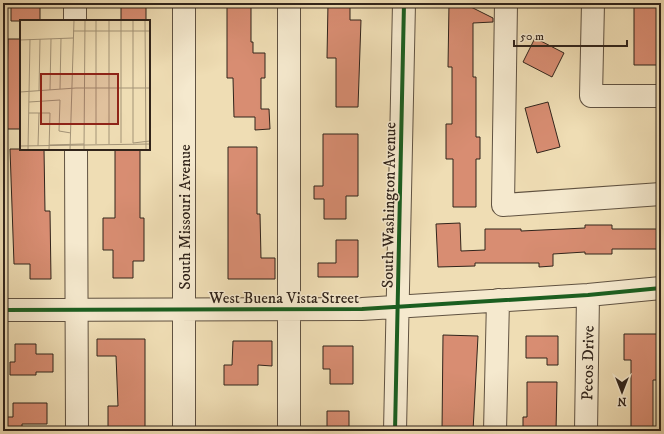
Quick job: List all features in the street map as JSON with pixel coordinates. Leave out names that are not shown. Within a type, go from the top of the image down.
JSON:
[{"type":"street","points":[[75,3],[75,20]]},
{"type":"street","name":"South Missouri Avenue","points":[[184,3],[184,431]]},
{"type":"street","points":[[289,431],[290,3]]},
{"type":"street","name":"South Washington Avenue","points":[[395,431],[404,3]]},
{"type":"street","points":[[506,3],[504,205],[661,194]]},
{"type":"street","points":[[593,3],[591,96],[661,96]]},
{"type":"street","points":[[76,150],[77,431]]},
{"type":"street","name":"West Buena Vista Street","points":[[3,310],[362,309],[588,295],[661,288]]},
{"type":"street","name":"Pecos Drive","points":[[586,431],[588,295]]},
{"type":"street","points":[[495,431],[498,300]]},
{"type":"building","points":[[11,3],[40,3],[40,20],[11,21]]},
{"type":"building","points":[[121,3],[146,3],[146,20],[121,20]]},
{"type":"building","points":[[227,3],[251,3],[251,42],[253,42],[253,53],[265,53],[265,78],[261,78],[261,109],[269,109],[270,129],[255,130],[255,117],[234,117],[233,78],[227,78]]},
{"type":"building","points":[[328,3],[350,3],[350,20],[361,20],[358,107],[336,107],[336,58],[327,58]]},
{"type":"building","points":[[449,3],[463,3],[493,18],[493,22],[473,23],[473,77],[476,77],[476,137],[480,137],[480,159],[476,159],[476,207],[453,207],[453,159],[446,159],[446,124],[452,124],[452,67],[448,67]]},
{"type":"building","points":[[634,3],[658,3],[658,48],[661,48],[661,65],[634,65]]},
{"type":"building","points":[[535,38],[564,53],[552,77],[523,62]]},
{"type":"building","points":[[8,39],[20,39],[20,129],[6,129]]},
{"type":"building","points":[[548,102],[560,147],[537,153],[525,108]]},
{"type":"building","points":[[323,134],[358,134],[358,196],[346,196],[346,219],[324,219],[324,199],[314,199],[314,186],[323,186]]},
{"type":"building","points":[[228,147],[257,147],[257,214],[260,214],[261,258],[275,258],[275,279],[228,279]]},
{"type":"building","points":[[10,149],[44,150],[45,211],[50,211],[51,279],[30,279],[30,264],[14,264]]},
{"type":"building","points":[[115,150],[140,150],[140,218],[144,218],[144,261],[133,261],[133,278],[113,278],[113,250],[103,250],[103,218],[115,218]]},
{"type":"building","points":[[460,223],[461,251],[485,250],[485,229],[521,229],[521,231],[585,228],[585,225],[612,225],[612,229],[657,229],[657,249],[612,249],[612,254],[585,254],[585,252],[553,254],[553,266],[539,267],[539,263],[475,263],[475,266],[438,267],[436,224]]},
{"type":"building","points":[[336,240],[358,240],[358,277],[318,277],[318,263],[336,263]]},
{"type":"building","points":[[624,334],[660,334],[661,380],[653,380],[653,431],[631,431],[631,360],[624,360]]},
{"type":"building","points":[[443,335],[478,336],[473,431],[442,431]]},
{"type":"building","points":[[526,336],[558,336],[558,365],[547,365],[547,358],[526,358]]},
{"type":"building","points":[[97,339],[145,339],[145,430],[108,430],[108,406],[118,406],[116,356],[97,356]]},
{"type":"building","points":[[233,341],[272,341],[272,366],[258,365],[258,385],[224,385],[224,365],[232,365]]},
{"type":"building","points":[[15,344],[36,344],[36,354],[53,354],[53,372],[36,372],[36,375],[10,375],[10,362],[15,362]]},
{"type":"building","points":[[323,346],[353,346],[353,384],[330,384],[330,369],[323,369]]},
{"type":"building","points":[[527,382],[557,382],[556,431],[523,431],[523,417],[527,417]]},
{"type":"building","points":[[13,403],[47,403],[47,424],[22,424],[22,431],[5,431],[5,417],[13,417]]},
{"type":"building","points":[[327,411],[349,411],[349,431],[327,431]]},
{"type":"cycle path","points":[[395,431],[404,3]]},
{"type":"cycle path","points":[[3,310],[362,309],[588,295],[661,288]]}]
